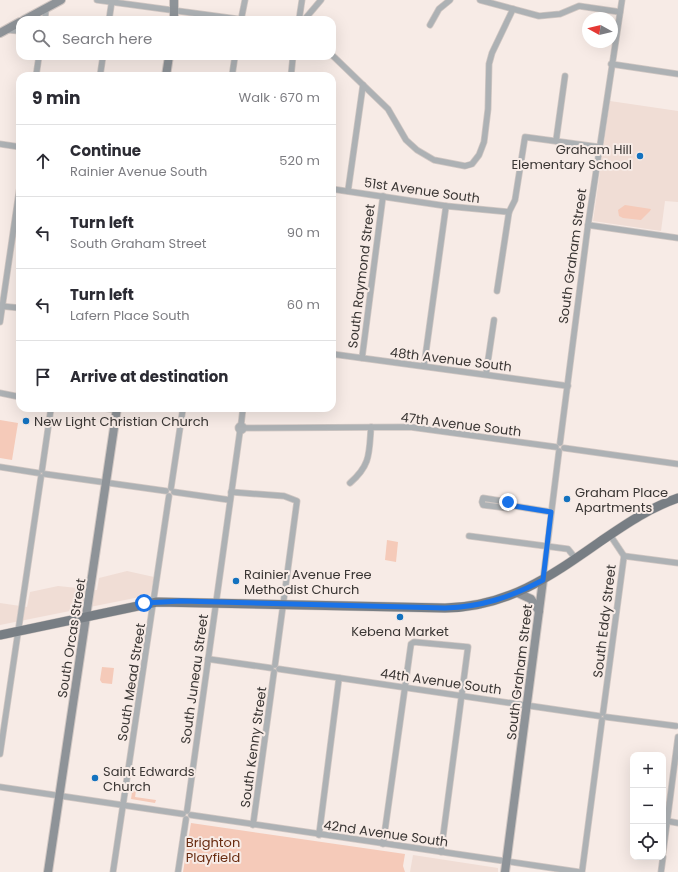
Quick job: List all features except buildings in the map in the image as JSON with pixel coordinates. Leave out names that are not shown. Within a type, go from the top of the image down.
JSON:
[{"type":"main road","points":[[0,635],[86,615],[154,602],[216,602],[458,608],[490,603],[518,593],[543,580],[647,511],[678,498]]},
{"type":"street","points":[[31,16],[61,0]]},
{"type":"street","points":[[97,0],[212,16]]},
{"type":"street","points":[[174,0],[174,16]]},
{"type":"street","points":[[243,16],[245,0]]},
{"type":"street","points":[[300,16],[302,0]]},
{"type":"street","points":[[307,16],[321,0]]},
{"type":"street","points":[[430,25],[439,9],[450,0]]},
{"type":"street","points":[[480,0],[513,10],[549,16],[570,11],[579,6],[585,0]]},
{"type":"street","name":"South Graham Street","points":[[504,872],[527,705],[588,225],[622,0]]},
{"type":"street","points":[[109,16],[111,1]]},
{"type":"street","points":[[579,6],[620,12]]},
{"type":"street","points":[[45,16],[46,8]]},
{"type":"street","points":[[336,59],[388,109],[406,140],[427,158],[465,166],[472,164],[480,155],[484,142],[488,109],[489,64],[492,53],[513,10]]},
{"type":"street","points":[[4,31],[16,24]]},
{"type":"street","points":[[4,31],[16,31]]},
{"type":"street","points":[[37,72],[38,60]]},
{"type":"street","points":[[101,72],[102,60]]},
{"type":"street","points":[[167,72],[168,60]]},
{"type":"street","points":[[233,72],[234,60]]},
{"type":"street","points":[[292,72],[293,60]]},
{"type":"street","points":[[612,64],[678,74]]},
{"type":"street","points":[[556,141],[565,76]]},
{"type":"street","name":"South Raymond Street","points":[[348,191],[363,85]]},
{"type":"street","points":[[497,291],[509,212],[515,200],[525,137],[599,147]]},
{"type":"street","points":[[0,144],[16,146]]},
{"type":"street","name":"51st Avenue South","points":[[336,190],[446,206],[509,212]]},
{"type":"street","name":"South Raymond Street","points":[[362,358],[382,196]]},
{"type":"street","points":[[424,366],[446,206]]},
{"type":"street","points":[[0,322],[1,306],[16,210]]},
{"type":"street","points":[[588,225],[678,238]]},
{"type":"street","points":[[1,306],[16,308]]},
{"type":"street","points":[[486,374],[494,320]]},
{"type":"street","name":"48th Avenue South","points":[[336,355],[568,386]]},
{"type":"street","points":[[0,393],[16,395]]},
{"type":"street","points":[[0,754],[50,412]]},
{"type":"street","name":"South Orcas Street","points":[[48,872],[117,412]]},
{"type":"street","name":"South Mead Street","points":[[114,872],[182,412]]},
{"type":"street","name":"South Juneau Street","points":[[178,872],[231,492],[242,428],[243,412]]},
{"type":"street","points":[[350,483],[360,474],[367,462],[372,427]]},
{"type":"street","name":"47th Avenue South","points":[[242,428],[412,427],[678,464]]},
{"type":"street","points":[[0,467],[230,500]]},
{"type":"street","name":"South Kenny Street","points":[[231,492],[290,497],[296,501],[296,521],[293,529],[253,825]]},
{"type":"street","points":[[514,506],[507,508],[483,505],[482,502],[483,498],[508,502],[514,506],[551,512]]},
{"type":"street","name":"South Eddy Street","points":[[582,872],[624,556],[610,535]]},
{"type":"street","points":[[469,536],[568,549],[576,559]]},
{"type":"street","points":[[624,556],[678,563]]},
{"type":"street","points":[[518,593],[531,598],[539,611]]},
{"type":"street","points":[[383,844],[411,644],[414,642],[468,646],[441,852]]},
{"type":"street","name":"44th Avenue South","points":[[208,659],[677,726]]},
{"type":"street","points":[[319,835],[339,678]]},
{"type":"street","points":[[666,829],[678,737]]},
{"type":"street","name":"42nd Avenue South","points":[[0,787],[578,872]]},
{"type":"street","points":[[667,821],[678,823]]},
{"type":"street","points":[[661,872],[662,860]]},
{"type":"shaded area","name":"Graham Hill Elementary School","points":[[610,101],[678,111],[678,202],[665,201],[661,231],[593,221]]},
{"type":"shaded area","points":[[127,571],[154,577],[150,595],[0,625],[0,603],[27,607],[30,592],[58,586],[97,590],[99,578]]},
{"type":"shaded area","points":[[413,855],[498,868],[498,872],[410,872]]},
{"type":"green space","points":[[625,205],[651,209],[641,220],[623,218],[619,216],[618,210]]},
{"type":"green space","points":[[0,420],[18,423],[12,460],[0,458]]},
{"type":"green space","points":[[387,540],[398,542],[396,562],[385,560]]},
{"type":"green space","points":[[102,667],[114,668],[112,684],[102,683],[100,680]]},
{"type":"green space","points":[[133,785],[137,785],[135,797],[156,800],[155,803],[131,799]]},
{"type":"green space","name":"Brighton Playfield","points":[[191,823],[405,854],[403,866],[405,872],[183,872]]},
{"type":"place","name":"Graham Hill Elementary School","points":[[640,156]]},
{"type":"place","name":"New Light Christian Church","points":[[26,421]]},
{"type":"place","name":"Graham Place Apartments","points":[[567,499]]},
{"type":"place","name":"Rainier Avenue Free Methodist Church","points":[[236,581]]},
{"type":"place","name":"Kebena Market","points":[[400,617]]},
{"type":"place","name":"Saint Edwards Church","points":[[95,778]]},
{"type":"route","points":[[144,603],[181,601],[445,608],[470,607],[490,603],[515,594],[543,580],[551,512],[514,506],[508,502]]}]
